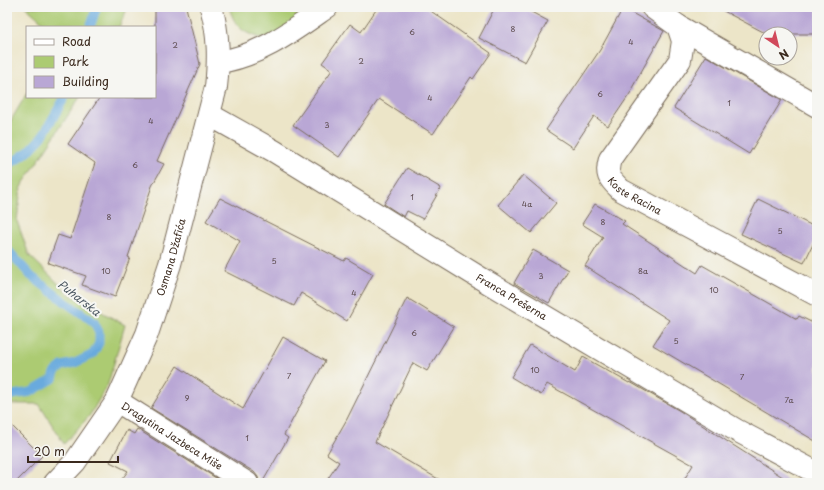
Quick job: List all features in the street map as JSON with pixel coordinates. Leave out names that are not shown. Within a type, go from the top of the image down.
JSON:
[{"type":"street","name":"Osmana Džafića","points":[[55,483],[75,462],[117,401],[147,334],[170,264],[210,115],[216,87],[219,62],[218,41],[211,7]]},
{"type":"street","points":[[219,62],[234,60],[260,50],[289,33],[327,7]]},
{"type":"street","points":[[652,7],[678,26],[817,106]]},
{"type":"street","name":"Koste Racina","points":[[678,26],[684,41],[680,60],[610,159],[607,169],[611,180],[621,190],[817,295]]},
{"type":"street","name":"Franca Prešerna","points":[[210,115],[274,150],[477,276],[736,430],[817,473]]},
{"type":"street","name":"Dragutina Jazbeca Miše","points":[[117,401],[247,483]]},
{"type":"green space","points":[[26,7],[128,7],[119,26],[47,26]]},
{"type":"green space","points":[[229,7],[329,7],[265,40],[251,35],[241,29],[234,21]]},
{"type":"green space","points":[[26,95],[26,98],[79,98],[21,187],[17,221],[29,255],[69,294],[125,325],[108,384],[90,415],[64,444],[39,404],[7,404],[7,127]]},
{"type":"building","points":[[155,7],[186,7],[200,64],[157,161],[164,164],[152,186],[128,257],[130,258],[115,297],[82,285],[86,276],[48,263],[58,235],[70,239],[95,163],[68,144],[99,98],[156,98]]},
{"type":"building","points":[[378,7],[425,7],[491,53],[473,79],[471,77],[433,134],[379,99],[339,157],[293,125],[332,70],[322,63],[350,24],[361,32]]},
{"type":"building","points":[[495,7],[522,7],[548,21],[525,62],[479,38]]},
{"type":"building","points":[[716,7],[817,7],[817,34],[798,34],[798,26],[758,26],[758,29]]},
{"type":"building","points":[[623,8],[664,31],[632,88],[633,89],[608,126],[594,116],[573,148],[546,130],[600,50]]},
{"type":"building","points":[[706,56],[782,100],[749,154],[674,108]]},
{"type":"building","points":[[407,168],[441,188],[423,219],[407,211],[404,217],[384,204]]},
{"type":"building","points":[[523,175],[556,203],[531,233],[498,205]]},
{"type":"building","points":[[220,198],[344,261],[346,258],[373,274],[347,321],[301,293],[294,306],[224,271],[240,241],[206,221]]},
{"type":"building","points":[[758,199],[817,228],[817,236],[804,263],[741,234]]},
{"type":"building","points":[[595,204],[625,221],[622,224],[697,273],[702,265],[797,319],[799,316],[817,325],[817,442],[653,345],[669,320],[585,266],[603,237],[582,224]]},
{"type":"building","points":[[533,250],[568,270],[549,303],[514,283]]},
{"type":"building","points":[[407,298],[454,327],[427,371],[413,363],[375,442],[445,483],[325,483],[339,462],[327,454],[347,419]]},
{"type":"building","points":[[283,337],[325,361],[284,435],[288,438],[262,483],[259,483],[258,477],[254,472],[151,408],[177,366],[243,409]]},
{"type":"building","points":[[530,345],[575,372],[583,357],[680,411],[792,483],[682,483],[693,465],[547,384],[541,395],[511,377]]},
{"type":"building","points":[[7,421],[42,456],[15,483],[7,483]]},
{"type":"building","points":[[137,429],[224,483],[119,483],[128,471],[110,462],[127,430],[134,434]]},
{"type":"waterway","name":"Puharska","points":[[90,26],[97,7]]},
{"type":"waterway","name":"Puharska","points":[[7,166],[29,151],[42,137],[64,98]]},
{"type":"waterway","name":"Puharska","points":[[7,249],[31,276],[94,322],[99,332],[99,343],[93,354],[75,363],[62,366],[55,372],[53,379],[31,392],[7,396]]}]
